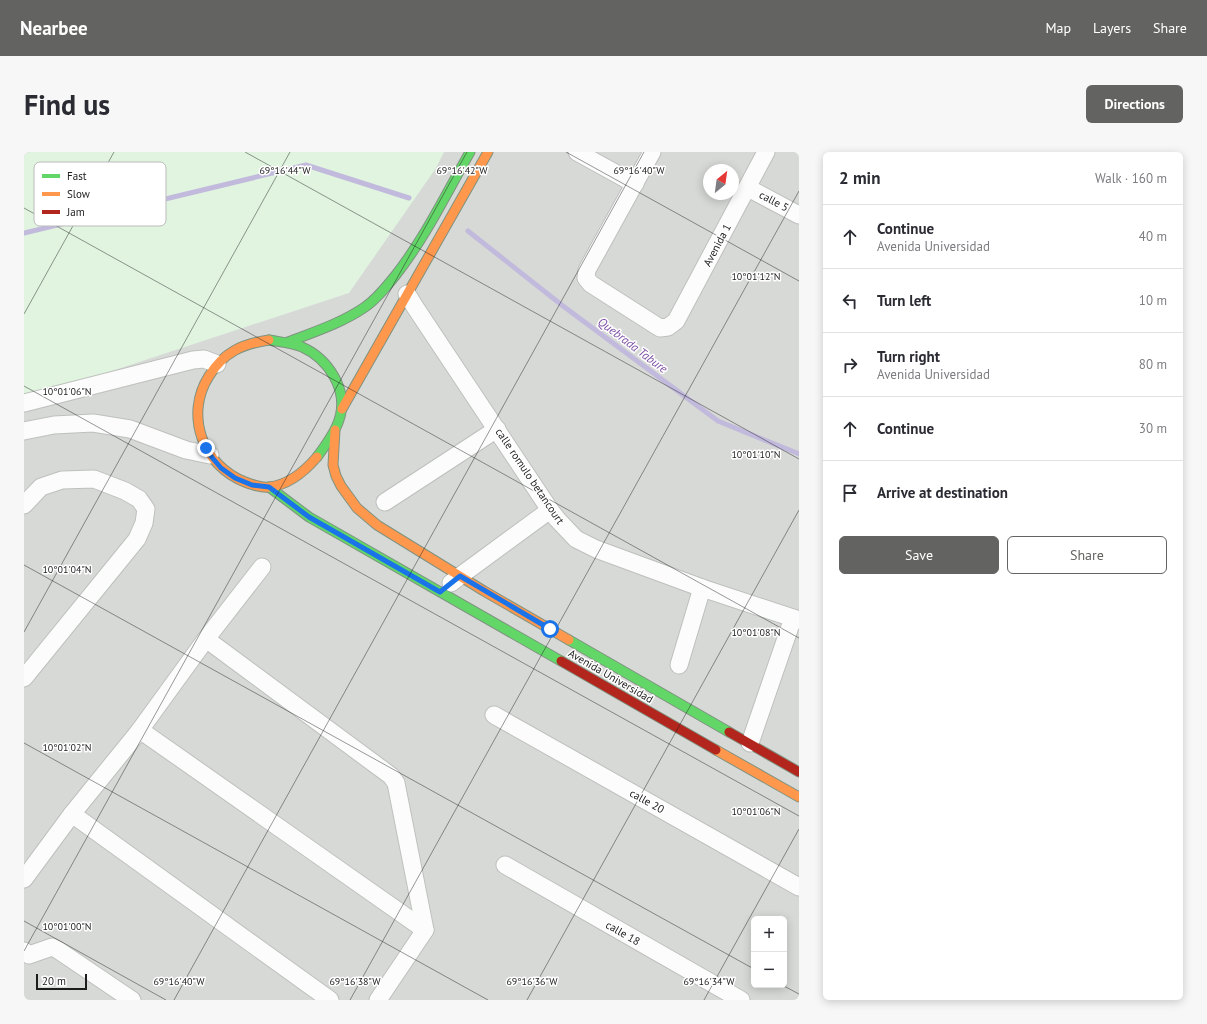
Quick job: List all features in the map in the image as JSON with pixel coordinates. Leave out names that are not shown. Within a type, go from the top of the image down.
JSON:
[{"type":"street","points":[[288,342],[349,316],[366,306],[383,291],[403,267],[427,230],[470,152]]},
{"type":"street","points":[[342,409],[488,152]]},
{"type":"street","points":[[577,152],[635,184],[652,152]]},
{"type":"street","name":"Avenida 1","points":[[635,184],[587,270],[586,278],[591,284],[660,328],[668,327],[676,321],[766,152]]},
{"type":"street","name":"calle 5","points":[[748,188],[799,215]]},
{"type":"street","name":"calle romulo betancourt","points":[[407,294],[550,510],[576,539],[596,549],[702,588],[796,619]]},
{"type":"street","points":[[269,340],[288,342],[304,348],[318,357],[330,370],[338,384],[342,399],[342,409],[336,430],[318,456],[297,477],[269,487],[252,485],[235,478],[221,468],[210,455],[202,440],[198,425],[197,408],[200,392],[207,377],[217,364],[232,352],[249,344],[269,340]]},
{"type":"street","points":[[24,403],[193,360],[204,359],[217,364]]},
{"type":"street","points":[[24,431],[54,425],[93,422],[130,429],[186,450],[210,455]]},
{"type":"street","points":[[385,502],[497,429]]},
{"type":"street","name":"Avenida Universidad","points":[[336,430],[334,465],[336,476],[341,486],[357,508],[377,525],[484,591],[799,772]]},
{"type":"street","points":[[24,505],[42,487],[62,480],[94,479],[125,491],[139,499],[146,510],[144,523],[137,540],[24,678]]},
{"type":"street","name":"Avenida Universidad","points":[[269,487],[309,517],[799,797]]},
{"type":"street","points":[[440,592],[550,510]]},
{"type":"street","points":[[24,879],[72,814],[140,730],[206,639],[262,567]]},
{"type":"street","points":[[679,665],[702,588]]},
{"type":"street","points":[[750,744],[796,619]]},
{"type":"street","points":[[206,639],[391,776],[396,784],[425,930],[378,1000]]},
{"type":"street","name":"calle 20","points":[[494,716],[799,887]]},
{"type":"street","points":[[140,730],[425,930]]},
{"type":"street","points":[[72,814],[330,1000]]},
{"type":"street","name":"calle 18","points":[[505,865],[741,1000]]},
{"type":"street","points":[[24,951],[29,955],[52,947],[132,1000]]},
{"type":"shaded area","points":[[24,152],[799,152],[799,1000],[24,1000]]},
{"type":"shaded area","points":[[24,152],[444,152],[436,168],[349,293],[24,400]]},
{"type":"waterway","name":"Quebrada Tabure","points":[[166,199],[306,165],[409,198]]},
{"type":"waterway","name":"Quebrada Tabure","points":[[24,233],[53,226]]},
{"type":"waterway","name":"Quebrada Tabure","points":[[468,231],[563,306],[718,421],[799,454]]},
{"type":"traffic: fast","points":[[288,342],[347,318],[369,304],[385,289],[406,261],[435,216],[470,152]]},
{"type":"traffic: fast","points":[[269,340],[302,347],[312,352],[321,359],[328,368],[339,387],[341,398],[339,420],[332,435],[317,457]]},
{"type":"traffic: fast","points":[[269,487],[309,517],[561,661]]},
{"type":"traffic: fast","points":[[569,640],[729,732]]},
{"type":"traffic: slow","points":[[342,409],[488,152]]},
{"type":"traffic: slow","points":[[269,340],[250,344],[234,350],[221,361],[209,376],[202,391],[198,407],[198,422],[202,438],[209,452],[218,464],[230,474],[245,482],[260,487],[276,486],[289,480],[302,472],[317,457]]},
{"type":"traffic: slow","points":[[335,430],[333,465],[336,476],[341,486],[357,508],[377,525],[484,591],[569,640]]},
{"type":"traffic: slow","points":[[716,750],[799,797]]},
{"type":"traffic: jam","points":[[561,661],[716,750]]},
{"type":"traffic: jam","points":[[729,732],[799,772]]},
{"type":"route","points":[[206,448],[221,468],[235,478],[252,485],[269,487],[309,517],[440,592],[460,576],[550,629]]}]
